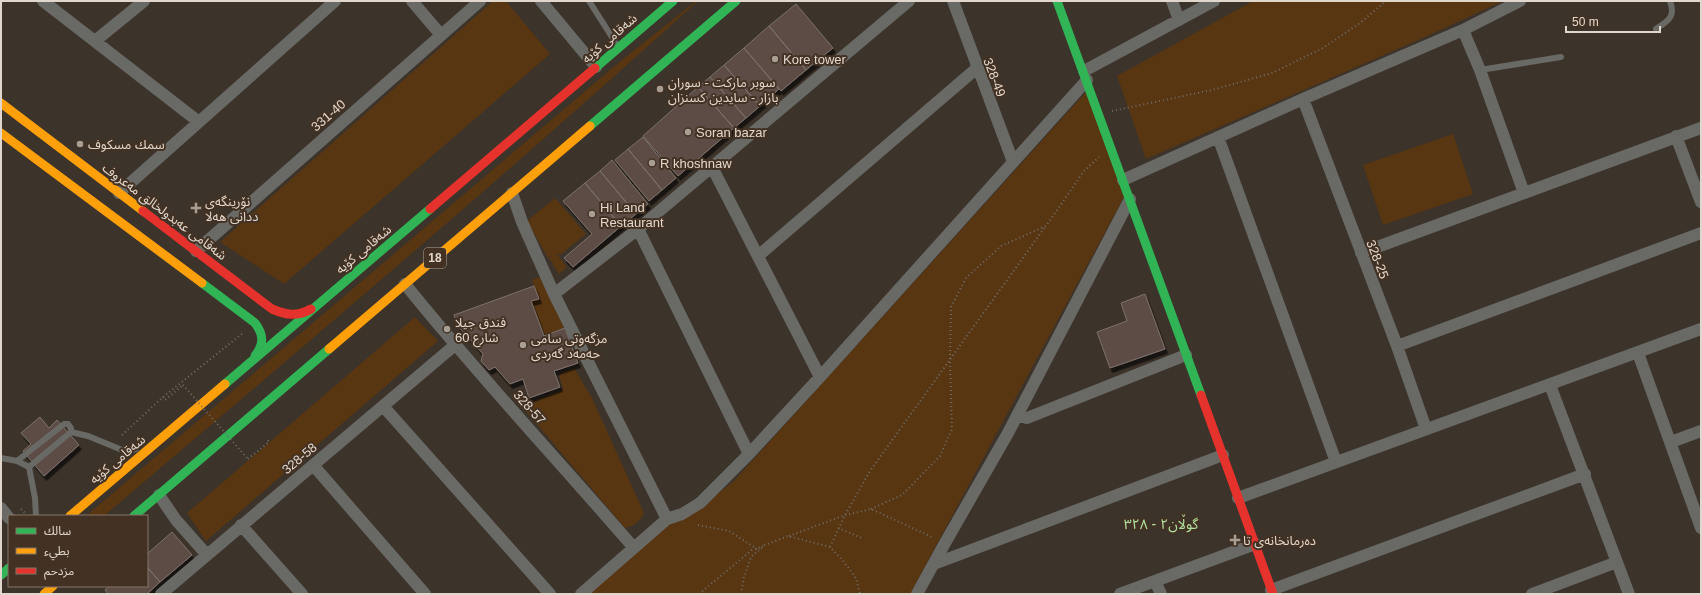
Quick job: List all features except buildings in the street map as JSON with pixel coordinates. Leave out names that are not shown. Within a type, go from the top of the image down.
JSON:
[{"type":"main road","name":"شەقامی کۆیە","points":[[71,515],[673,1]]},
{"type":"main road","name":"18","points":[[135,515],[736,1]]},
{"type":"main road","points":[[1057,1],[1101,116],[1272,592]]},
{"type":"main road","name":"شەقامی عەبدولخالق مەعروف","points":[[1,103],[196,251],[209,275],[260,329],[263,336],[263,344],[259,352],[248,364]]},
{"type":"main road","name":"شەقامی عەبدولخالق مەعروف","points":[[1,133],[209,275],[272,309],[285,315],[294,315],[319,303]]},
{"type":"main road","points":[[44,594],[52,587]]},
{"type":"street","points":[[43,1],[199,122]]},
{"type":"street","points":[[95,40],[144,1]]},
{"type":"street","points":[[120,193],[335,1]]},
{"type":"street","points":[[412,1],[441,35]]},
{"type":"street","name":"331-40","points":[[196,251],[480,1]]},
{"type":"street","points":[[541,1],[596,67]]},
{"type":"street","points":[[554,294],[712,167],[909,1]]},
{"type":"street","name":"328-49","points":[[953,1],[977,68],[1014,162]]},
{"type":"street","points":[[1172,1],[1180,20]]},
{"type":"street","points":[[581,594],[668,519],[682,514],[700,503],[749,454],[1014,162],[1086,75],[1214,1]]},
{"type":"street","points":[[1123,180],[1303,99],[1463,30],[1520,1]]},
{"type":"street","points":[[1463,30],[1480,70],[1524,193]]},
{"type":"street","points":[[758,256],[977,68]]},
{"type":"street","name":"328-25","points":[[1303,99],[1397,346],[1426,430]]},
{"type":"street","points":[[1361,253],[1701,128]]},
{"type":"street","points":[[1676,136],[1701,202]]},
{"type":"street","points":[[1218,137],[1336,462]]},
{"type":"street","points":[[712,167],[820,377]]},
{"type":"street","points":[[512,193],[522,222],[554,294],[668,519]]},
{"type":"street","points":[[917,594],[944,543],[1008,433],[1130,199]]},
{"type":"street","points":[[638,228],[749,454]]},
{"type":"street","points":[[1397,346],[1701,233]]},
{"type":"street","name":"328-57","points":[[405,284],[455,345],[584,489],[634,548]]},
{"type":"street","points":[[1238,498],[1701,330]]},
{"type":"street","name":"328-58","points":[[170,591],[241,525],[455,345]]},
{"type":"street","points":[[1638,353],[1701,528]]},
{"type":"street","points":[[1017,414],[1027,418],[1186,355]]},
{"type":"street","points":[[1550,385],[1585,474],[1629,594]]},
{"type":"street","points":[[383,406],[550,594]]},
{"type":"street","points":[[1670,442],[1701,431]]},
{"type":"street","points":[[934,564],[1223,455]]},
{"type":"street","points":[[313,465],[425,594]]},
{"type":"street","points":[[1272,592],[1585,474]]},
{"type":"street","points":[[159,495],[176,520],[207,555]]},
{"type":"street","points":[[1,508],[8,517]]},
{"type":"street","points":[[241,525],[302,594]]},
{"type":"street","points":[[1120,594],[1255,544]]},
{"type":"street","points":[[1532,594],[1617,562]]},
{"type":"street","points":[[1156,581],[1160,594]]},
{"type":"lane","points":[[589,1],[619,47]]},
{"type":"lane","points":[[1656,29],[1671,18],[1672,6],[1670,1]]},
{"type":"lane","points":[[1480,70],[1561,57]]},
{"type":"lane","points":[[17,461],[64,424],[68,424],[71,428],[71,432]]},
{"type":"lane","points":[[71,432],[88,436],[126,452],[160,440]]},
{"type":"lane","points":[[29,466],[71,432]]},
{"type":"lane","points":[[1,458],[17,461],[29,466]]},
{"type":"lane","points":[[29,466],[35,498],[36,515]]},
{"type":"path","points":[[1101,116],[1113,110],[1212,90],[1272,73],[1323,48],[1360,23],[1386,1]]},
{"type":"path","points":[[830,547],[838,528],[870,471],[1084,171],[1111,146]]},
{"type":"path","points":[[699,594],[752,550],[845,515],[871,509],[902,496],[940,456],[952,429],[950,360],[951,307],[966,278],[1001,246],[1046,226]]},
{"type":"path","points":[[122,435],[163,398],[244,332]]},
{"type":"path","points":[[163,398],[165,400],[183,385],[248,459],[269,442],[267,439]]},
{"type":"path","points":[[22,509],[27,515]]},
{"type":"path","points":[[871,509],[944,543]]},
{"type":"path","points":[[698,525],[729,531],[757,549]]},
{"type":"path","points":[[838,528],[862,538]]},
{"type":"path","points":[[788,536],[830,547],[856,578],[860,594]]},
{"type":"path","points":[[740,594],[751,557],[757,549]]},
{"type":"shaded area","points":[[493,1],[506,1],[550,54],[284,284],[220,242]]},
{"type":"shaded area","points":[[696,1],[698,1],[478,196],[105,515],[87,515],[617,64]]},
{"type":"shaded area","points":[[1253,1],[1503,1],[1425,37],[1146,159],[1117,76]]},
{"type":"shaded area","points":[[1086,92],[1124,197],[910,594],[588,594],[671,516],[687,517],[733,482]]},
{"type":"shaded area","points":[[1453,134],[1473,194],[1383,225],[1363,165]]},
{"type":"shaded area","points":[[555,198],[586,234],[560,255],[556,253],[548,258],[527,221]]},
{"type":"shaded area","points":[[556,253],[567,267],[559,274],[549,258]]},
{"type":"shaded area","points":[[540,277],[565,328],[544,336],[531,301],[538,298],[532,280]]},
{"type":"shaded area","points":[[415,317],[438,341],[206,541],[187,513]]},
{"type":"shaded area","points":[[574,368],[592,398],[644,513],[639,521],[634,525],[625,528],[519,403],[527,398],[529,402],[563,390],[559,374]]},
{"type":"traffic: fast","points":[[595,68],[673,1]]},
{"type":"traffic: fast","points":[[590,126],[736,1]]},
{"type":"traffic: fast","points":[[1057,1],[1201,395]]},
{"type":"traffic: fast","points":[[225,384],[430,209]]},
{"type":"traffic: fast","points":[[202,283],[255,323],[258,327],[262,340],[255,356]]},
{"type":"traffic: fast","points":[[135,515],[329,349]]},
{"type":"traffic: fast","points":[[1,575],[8,569]]},
{"type":"traffic: slow","points":[[1,103],[143,211]]},
{"type":"traffic: slow","points":[[329,349],[590,126]]},
{"type":"traffic: slow","points":[[1,133],[202,283]]},
{"type":"traffic: slow","points":[[71,515],[225,384]]},
{"type":"traffic: slow","points":[[44,594],[52,587]]},
{"type":"traffic: jam","points":[[430,209],[595,68]]},
{"type":"traffic: jam","points":[[143,211],[272,309],[282,313],[292,314],[306,312],[311,309]]},
{"type":"traffic: jam","points":[[1201,395],[1273,594]]},
{"type":"place","name":"Kore tower","points":[[775,59]]},
{"type":"place","name":"سوبر ماركت - سوران بازار - سايدين كسنزان","points":[[660,89]]},
{"type":"place","name":"Soran bazar","points":[[688,132]]},
{"type":"place","name":"سمك مسكوف","points":[[80,144]]},
{"type":"place","name":"R khoshnaw","points":[[652,163]]},
{"type":"place","name":"نۆرینگەی ددانی هەلا","points":[[196,208]]},
{"type":"place","name":"Hi Land Restaurant","points":[[592,214]]},
{"type":"place","name":"فندق جيلا شارع 60","points":[[447,329]]},
{"type":"place","name":"مزگەوتی سامی حەمەد گەردی","points":[[523,345]]},
{"type":"place","name":"دەرمانخانەی تا","points":[[1235,540]]},
{"type":"district","name":"گوڵان٢ - ٣٢٨","points":[[1161,524]]}]
